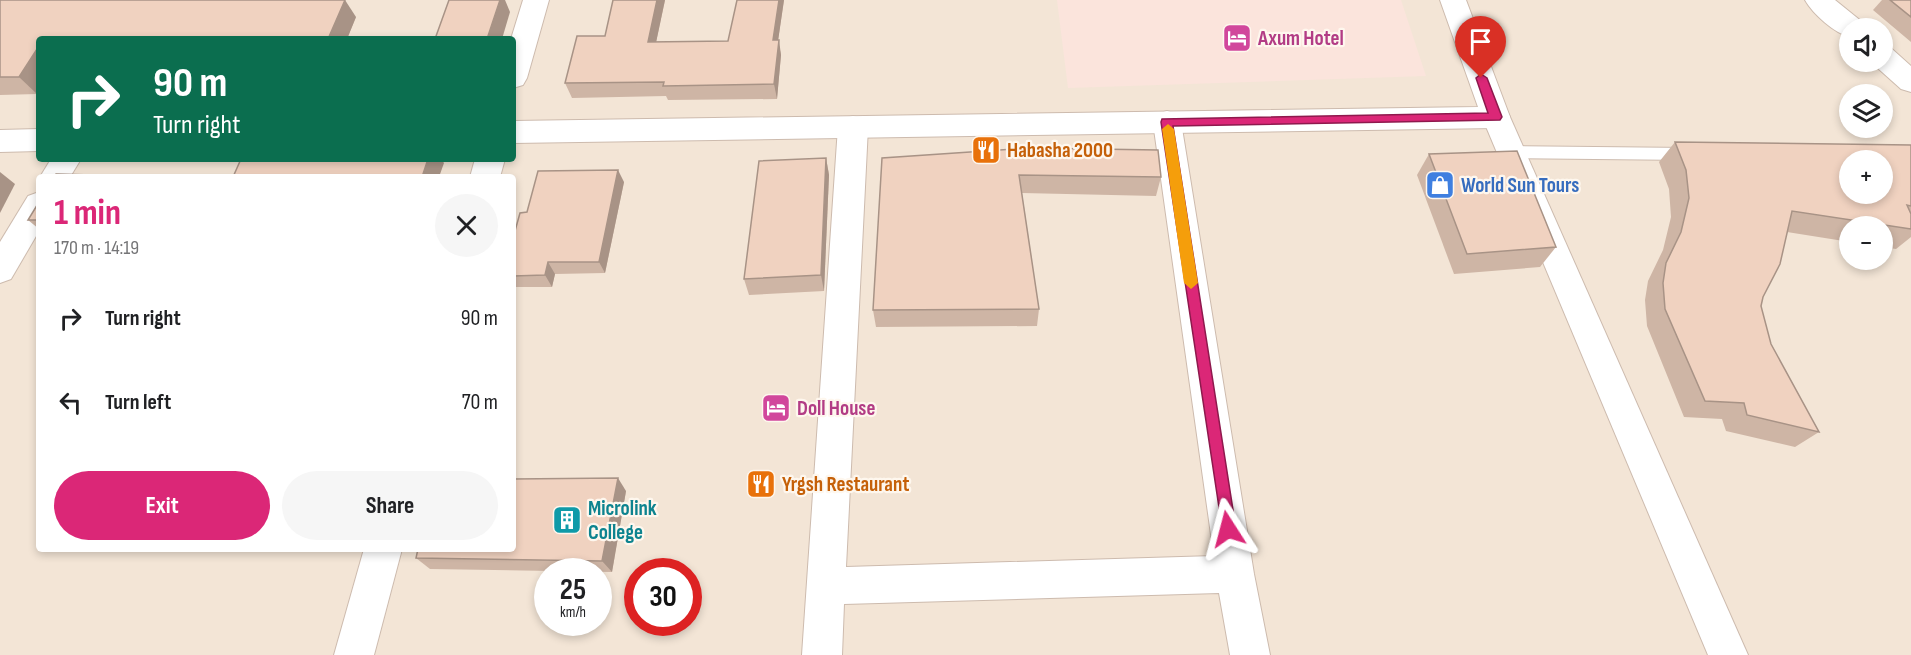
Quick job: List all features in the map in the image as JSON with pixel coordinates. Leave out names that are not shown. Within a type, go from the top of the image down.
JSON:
[{"type":"street","points":[[516,68],[536,0]]},
{"type":"street","points":[[1453,0],[1496,117],[1728,655]]},
{"type":"street","points":[[1818,0],[1839,18]]},
{"type":"street","points":[[1893,66],[1911,82]]},
{"type":"street","points":[[516,132],[1496,117]]},
{"type":"street","points":[[1167,122],[1235,574],[1250,655]]},
{"type":"street","points":[[822,655],[854,127]]},
{"type":"street","points":[[0,141],[36,140]]},
{"type":"street","points":[[0,270],[36,209]]},
{"type":"street","points":[[354,655],[382,552]]},
{"type":"street","points":[[825,586],[1235,574]]},
{"type":"lane","points":[[1511,152],[1699,154]]},
{"type":"shaded area","points":[[0,0],[1911,0],[1911,655],[0,655]]},
{"type":"shaded area","name":"Axum Hotel","points":[[1057,0],[1401,0],[1426,76],[1068,88]]},
{"type":"building","points":[[0,0],[345,0],[329,36],[36,36],[36,51],[19,77],[0,77]]},
{"type":"building","points":[[449,0],[500,0],[488,36],[436,36]]},
{"type":"building","points":[[613,0],[657,0],[648,42],[728,41],[737,0],[779,0],[773,40],[779,40],[774,84],[663,86],[664,82],[565,83],[577,36],[605,36]]},
{"type":"building","points":[[1890,0],[1911,0],[1911,17]]},
{"type":"building","points":[[1675,142],[1911,145],[1911,206],[1907,205],[1911,214],[1911,229],[1893,226],[1893,216],[1839,216],[1839,218],[1792,211],[1780,264],[1763,297],[1761,306],[1771,344],[1819,432],[1747,415],[1744,403],[1705,401],[1665,309],[1663,283],[1666,263],[1681,232],[1689,198],[1686,170]]},
{"type":"building","points":[[1030,148],[1158,150],[1161,177],[1019,175],[1039,309],[873,310],[882,158]]},
{"type":"building","points":[[1517,151],[1556,247],[1467,254],[1429,154]]},
{"type":"building","points":[[826,158],[821,275],[744,279],[759,161]]},
{"type":"building","points":[[240,162],[427,162],[423,174],[234,174]]},
{"type":"building","points":[[618,170],[599,262],[548,262],[545,275],[516,276],[516,227],[520,213],[527,212],[538,171]]},
{"type":"building","points":[[36,207],[36,220],[28,220]]},
{"type":"building","name":"Microlink College","points":[[618,478],[603,558],[534,558],[534,560],[416,558],[417,552],[516,552],[516,479]]},
{"type":"slow traffic","points":[[1168,129],[1191,283]]},
{"type":"place","name":"Axum Hotel","points":[[1237,38]]},
{"type":"place","name":"Habasha 2000","points":[[986,150]]},
{"type":"place","name":"World Sun Tours","points":[[1440,185]]},
{"type":"place","name":"Doll House","points":[[776,408]]},
{"type":"place","name":"Yrgsh Restaurant","points":[[761,484]]},
{"type":"place","name":"Microlink College","points":[[567,520]]},
{"type":"route","points":[[1228,529],[1167,122],[1496,117],[1481,78]]}]
